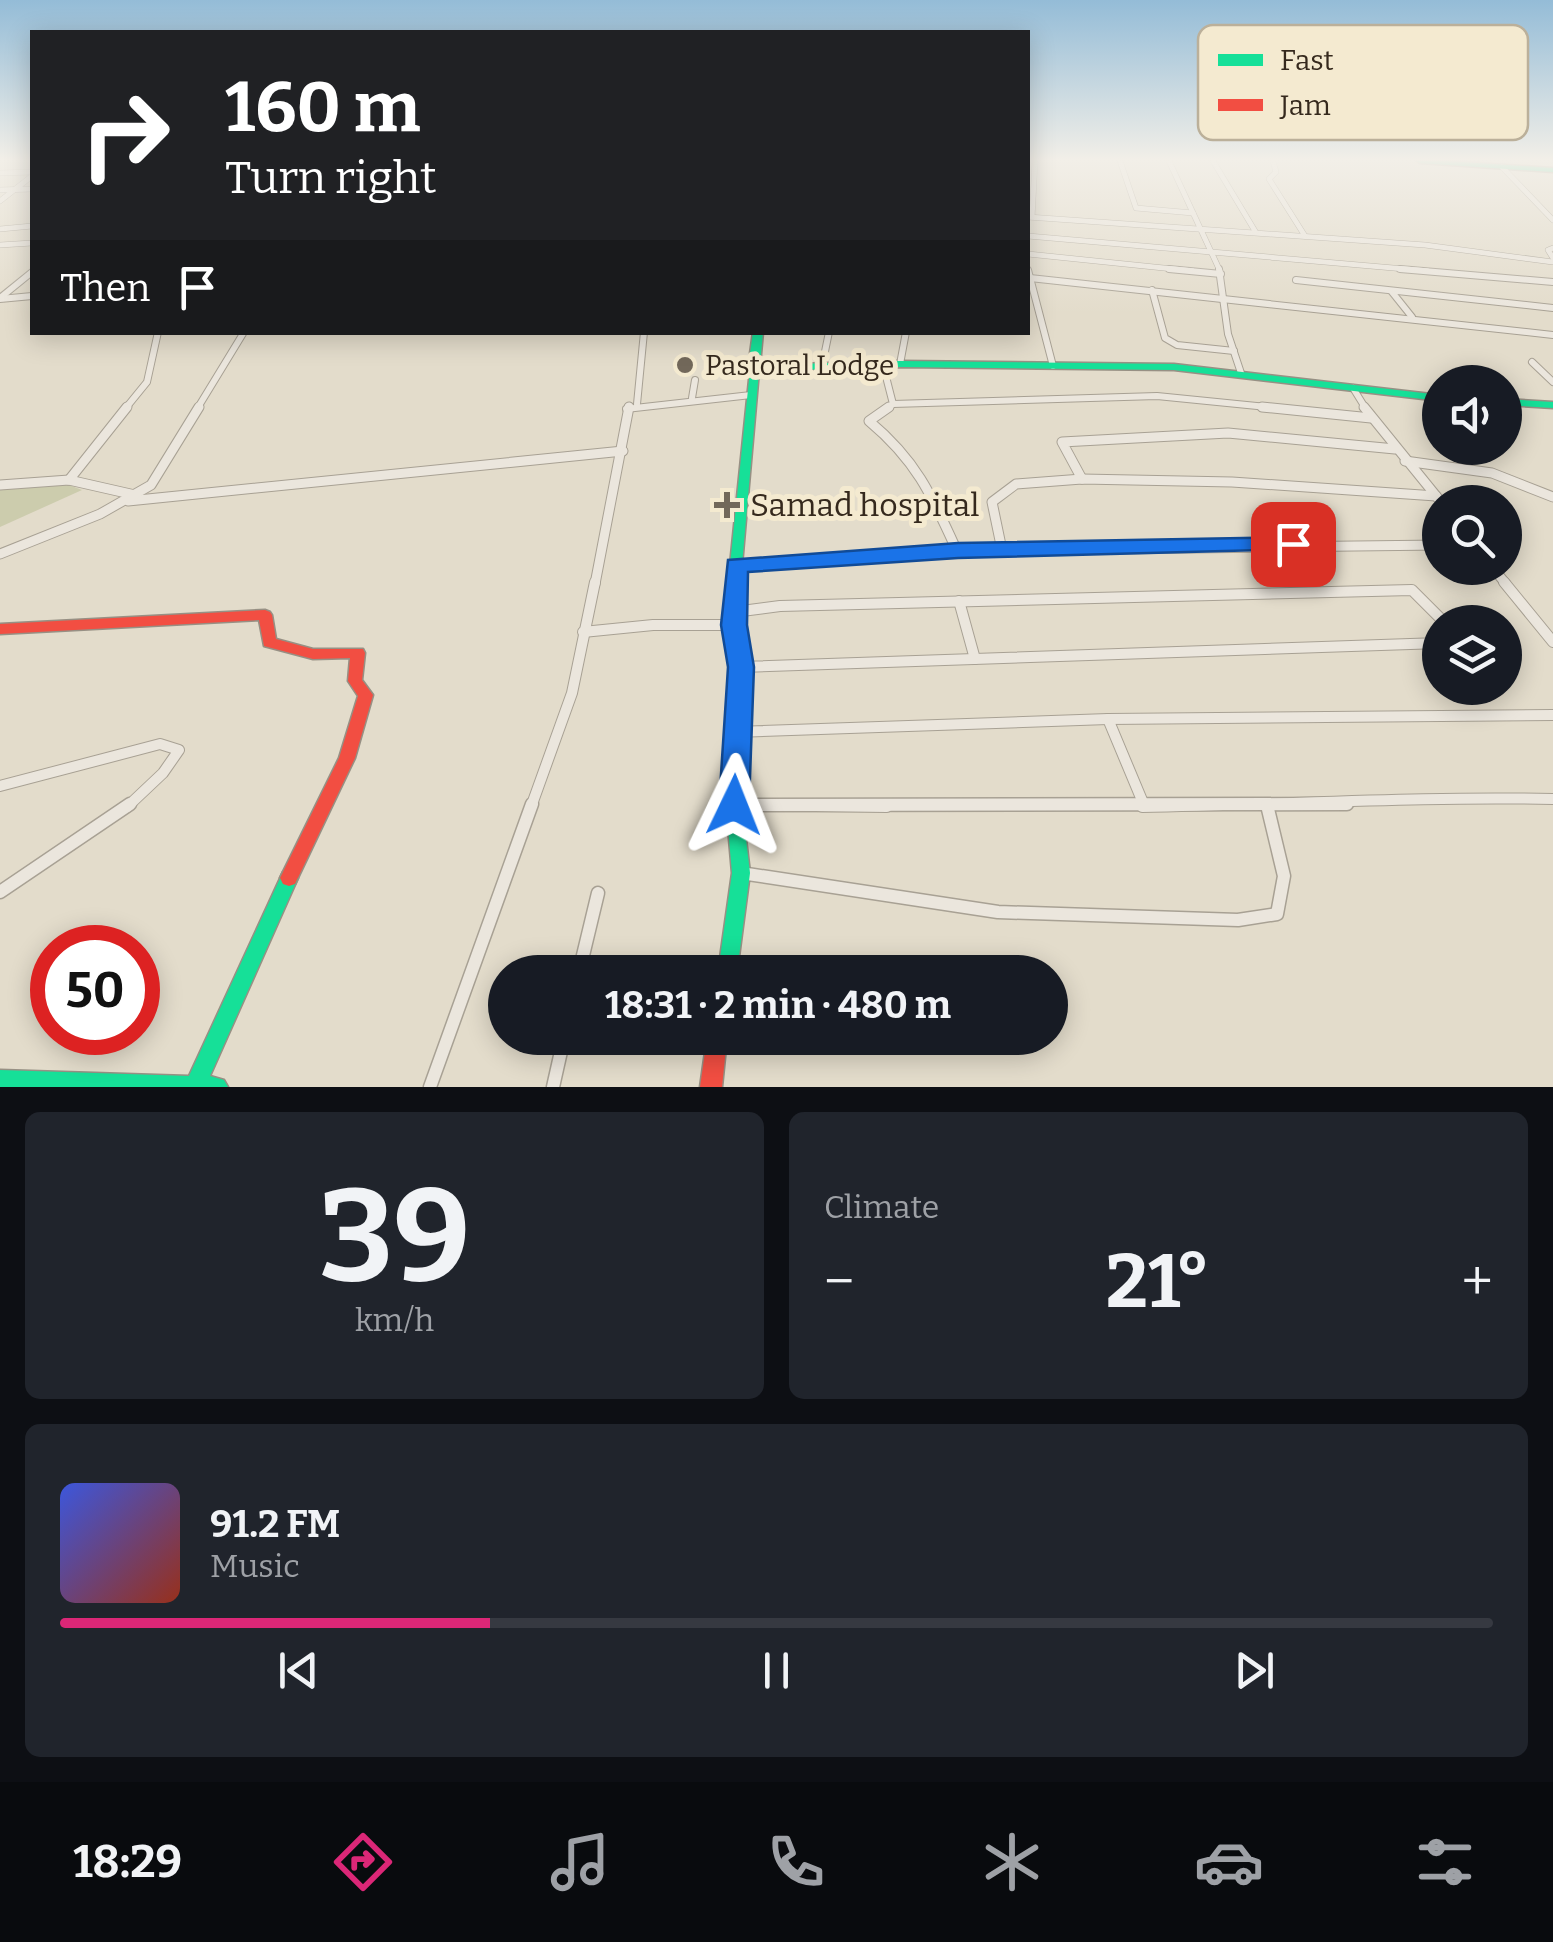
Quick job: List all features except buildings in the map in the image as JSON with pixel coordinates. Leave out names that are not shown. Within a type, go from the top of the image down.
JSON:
[{"type":"main road","points":[[729,955],[741,873],[734,805],[741,667],[734,619],[736,565],[758,335]]},
{"type":"main road","points":[[752,368],[900,364],[1142,366],[1241,373],[1422,396]]},
{"type":"main road","points":[[1522,403],[1553,405]]},
{"type":"main road","points":[[0,629],[265,615],[269,642],[313,658],[358,653],[355,681],[366,695],[347,758],[313,824],[195,1086]]},
{"type":"main road","points":[[712,1086],[716,1055]]},
{"type":"main road","points":[[0,1082],[216,1087]]},
{"type":"street","points":[[1179,212],[1194,213],[1212,250],[1221,274],[1241,373]]},
{"type":"street","points":[[1243,212],[1255,231]]},
{"type":"street","points":[[1293,212],[1305,236]]},
{"type":"street","points":[[1030,217],[1202,226],[1553,260]]},
{"type":"street","points":[[0,229],[28,226]]},
{"type":"street","points":[[1030,236],[1553,282]]},
{"type":"street","points":[[0,246],[30,243]]},
{"type":"street","points":[[1553,248],[1548,250],[1553,260]]},
{"type":"street","points":[[1030,254],[1221,274]]},
{"type":"street","points":[[0,299],[30,274]]},
{"type":"street","points":[[1030,274],[1224,300],[1553,335]]},
{"type":"street","points":[[1030,278],[1053,366]]},
{"type":"street","points":[[1296,280],[1553,308]]},
{"type":"street","points":[[1152,290],[1165,338],[1177,344],[1234,351]]},
{"type":"street","points":[[1392,292],[1412,317]]},
{"type":"street","points":[[0,299],[30,296]]},
{"type":"street","points":[[69,480],[146,382],[157,335]]},
{"type":"street","points":[[133,498],[172,455],[242,335]]},
{"type":"street","points":[[637,404],[644,335]]},
{"type":"street","points":[[822,366],[828,335]]},
{"type":"street","points":[[900,364],[905,335]]},
{"type":"street","points":[[1532,362],[1553,382]]},
{"type":"street","points":[[884,365],[892,404]]},
{"type":"street","points":[[692,398],[695,380]]},
{"type":"street","points":[[1353,388],[1371,418],[1426,485]]},
{"type":"street","points":[[430,1087],[563,721],[622,450],[626,407],[750,395]]},
{"type":"street","points":[[958,551],[922,473],[898,445],[870,423],[892,404],[1157,396],[1371,418]]},
{"type":"street","points":[[1082,479],[1062,442],[1228,433],[1395,448]]},
{"type":"street","points":[[0,554],[133,498],[622,450]]},
{"type":"street","points":[[1405,461],[1492,474],[1553,496]]},
{"type":"street","points":[[1002,550],[992,502],[1016,484],[1082,479],[1270,484],[1422,497]]},
{"type":"street","points":[[0,486],[69,480],[133,498]]},
{"type":"street","points":[[736,565],[958,551],[1422,545]]},
{"type":"street","points":[[1507,585],[1553,642]]},
{"type":"street","points":[[583,632],[734,619],[780,606],[1412,590],[1427,605]]},
{"type":"street","points":[[959,601],[975,659]]},
{"type":"street","points":[[741,667],[1422,644]]},
{"type":"street","points":[[736,732],[1108,719],[1553,715]]},
{"type":"street","points":[[1108,719],[1144,806]]},
{"type":"street","points":[[0,786],[160,744],[179,750],[159,777],[70,849],[30,866],[0,892]]},
{"type":"street","points":[[734,805],[1267,805],[1353,804],[1424,796],[1553,798]]},
{"type":"street","points":[[741,873],[998,912],[1238,920],[1277,914],[1284,876],[1267,805]]},
{"type":"street","points":[[583,955],[598,894]]},
{"type":"street","points":[[553,1087],[560,1055]]},
{"type":"green space","points":[[64,483],[82,490],[0,527],[0,489]]},
{"type":"traffic: fast","points":[[729,955],[741,873],[734,805],[741,667],[734,625],[736,565],[758,335]]},
{"type":"traffic: fast","points":[[753,368],[900,364],[1174,367],[1422,396]]},
{"type":"traffic: fast","points":[[1522,403],[1553,405]]},
{"type":"traffic: fast","points":[[195,1087],[289,878]]},
{"type":"traffic: fast","points":[[0,1081],[217,1087]]},
{"type":"traffic: jam","points":[[0,629],[265,615],[269,642],[313,654],[358,653],[355,681],[366,695],[347,758],[289,878]]},
{"type":"traffic: jam","points":[[711,1087],[715,1055]]},
{"type":"place","name":"Pastoral Lodge","points":[[685,365]]},
{"type":"place","name":"Samad hospital","points":[[727,505]]},
{"type":"route","points":[[734,805],[741,667],[734,625],[736,565],[958,551],[1293,544]]}]
